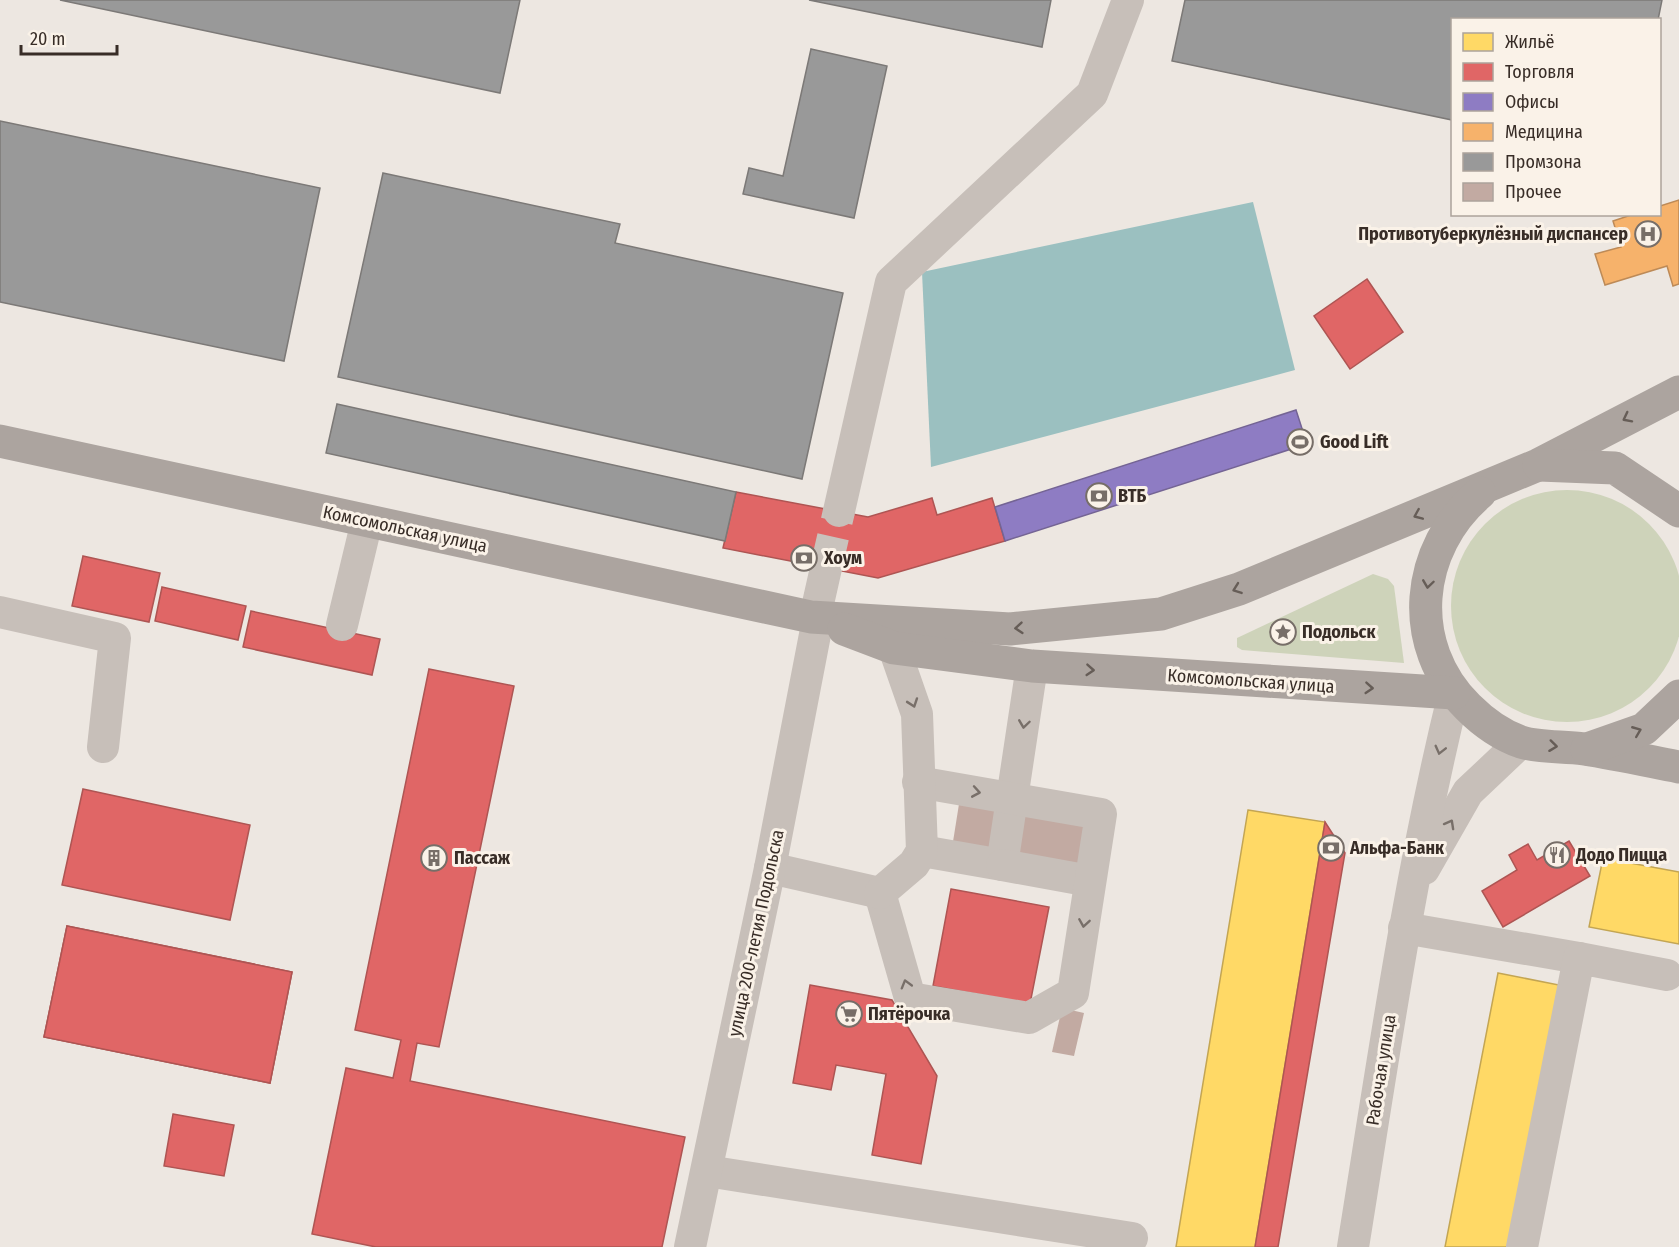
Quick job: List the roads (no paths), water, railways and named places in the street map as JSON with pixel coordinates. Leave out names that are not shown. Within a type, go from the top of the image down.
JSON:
[{"type":"main road","name":"Комсомольская улица","points":[[815,618],[1010,629],[1161,614],[1239,589],[1538,465],[1679,392]]},
{"type":"main road","name":"Комсомольская улица","points":[[0,441],[815,618],[894,648],[1032,666],[1454,693]]},
{"type":"main road","points":[[1538,465],[1615,468],[1679,511]]},
{"type":"main road","points":[[1491,484],[1461,510],[1439,543],[1427,581],[1425,620],[1435,659],[1454,693],[1484,722],[1521,742],[1585,749],[1679,767]]},
{"type":"main road","points":[[1585,749],[1644,729],[1679,696]]},
{"type":"street","points":[[839,512],[891,282],[1092,94],[1128,0]]},
{"type":"street","points":[[342,625],[366,521]]},
{"type":"street","name":"улица 200-летия Подольска","points":[[690,1247],[707,1171],[708,1108],[741,947],[770,868],[826,568]]},
{"type":"street","points":[[0,612],[115,638],[103,747]]},
{"type":"street","points":[[880,894],[914,864],[922,851],[917,714],[894,648]]},
{"type":"street","points":[[1002,865],[1032,666]]},
{"type":"street","name":"Рабочая улица","points":[[1353,1247],[1410,893],[1431,786],[1454,693]]},
{"type":"street","name":"Рабочая улица","points":[[1410,893],[1468,792],[1521,742]]},
{"type":"street","points":[[880,894],[910,998],[1029,1018],[1073,993],[1101,814],[918,782]]},
{"type":"street","points":[[922,851],[1090,882]]},
{"type":"street","points":[[770,868],[880,894]]},
{"type":"street","points":[[1404,927],[1667,975]]},
{"type":"street","points":[[1522,1247],[1579,958]]},
{"type":"street","points":[[707,1171],[1132,1238]]},
{"type":"water","points":[[1253,202],[1295,370],[931,467],[922,272]]},
{"type":"tunnel","points":[[826,568],[839,511]]},
{"type":"place","name":"Противотуберкулёзный диспансер","points":[[1648,234]]},
{"type":"place","name":"Good Lift","points":[[1300,442]]},
{"type":"place","name":"ВТБ","points":[[1099,496]]},
{"type":"place","name":"Хоум","points":[[804,558]]},
{"type":"place","name":"Подольск","points":[[1283,632]]},
{"type":"place","name":"Альфа-Банк","points":[[1331,848]]},
{"type":"place","name":"Додо Пицца","points":[[1557,855]]},
{"type":"place","name":"Пассаж","points":[[434,858]]},
{"type":"place","name":"Пятёрочка","points":[[849,1014]]}]
